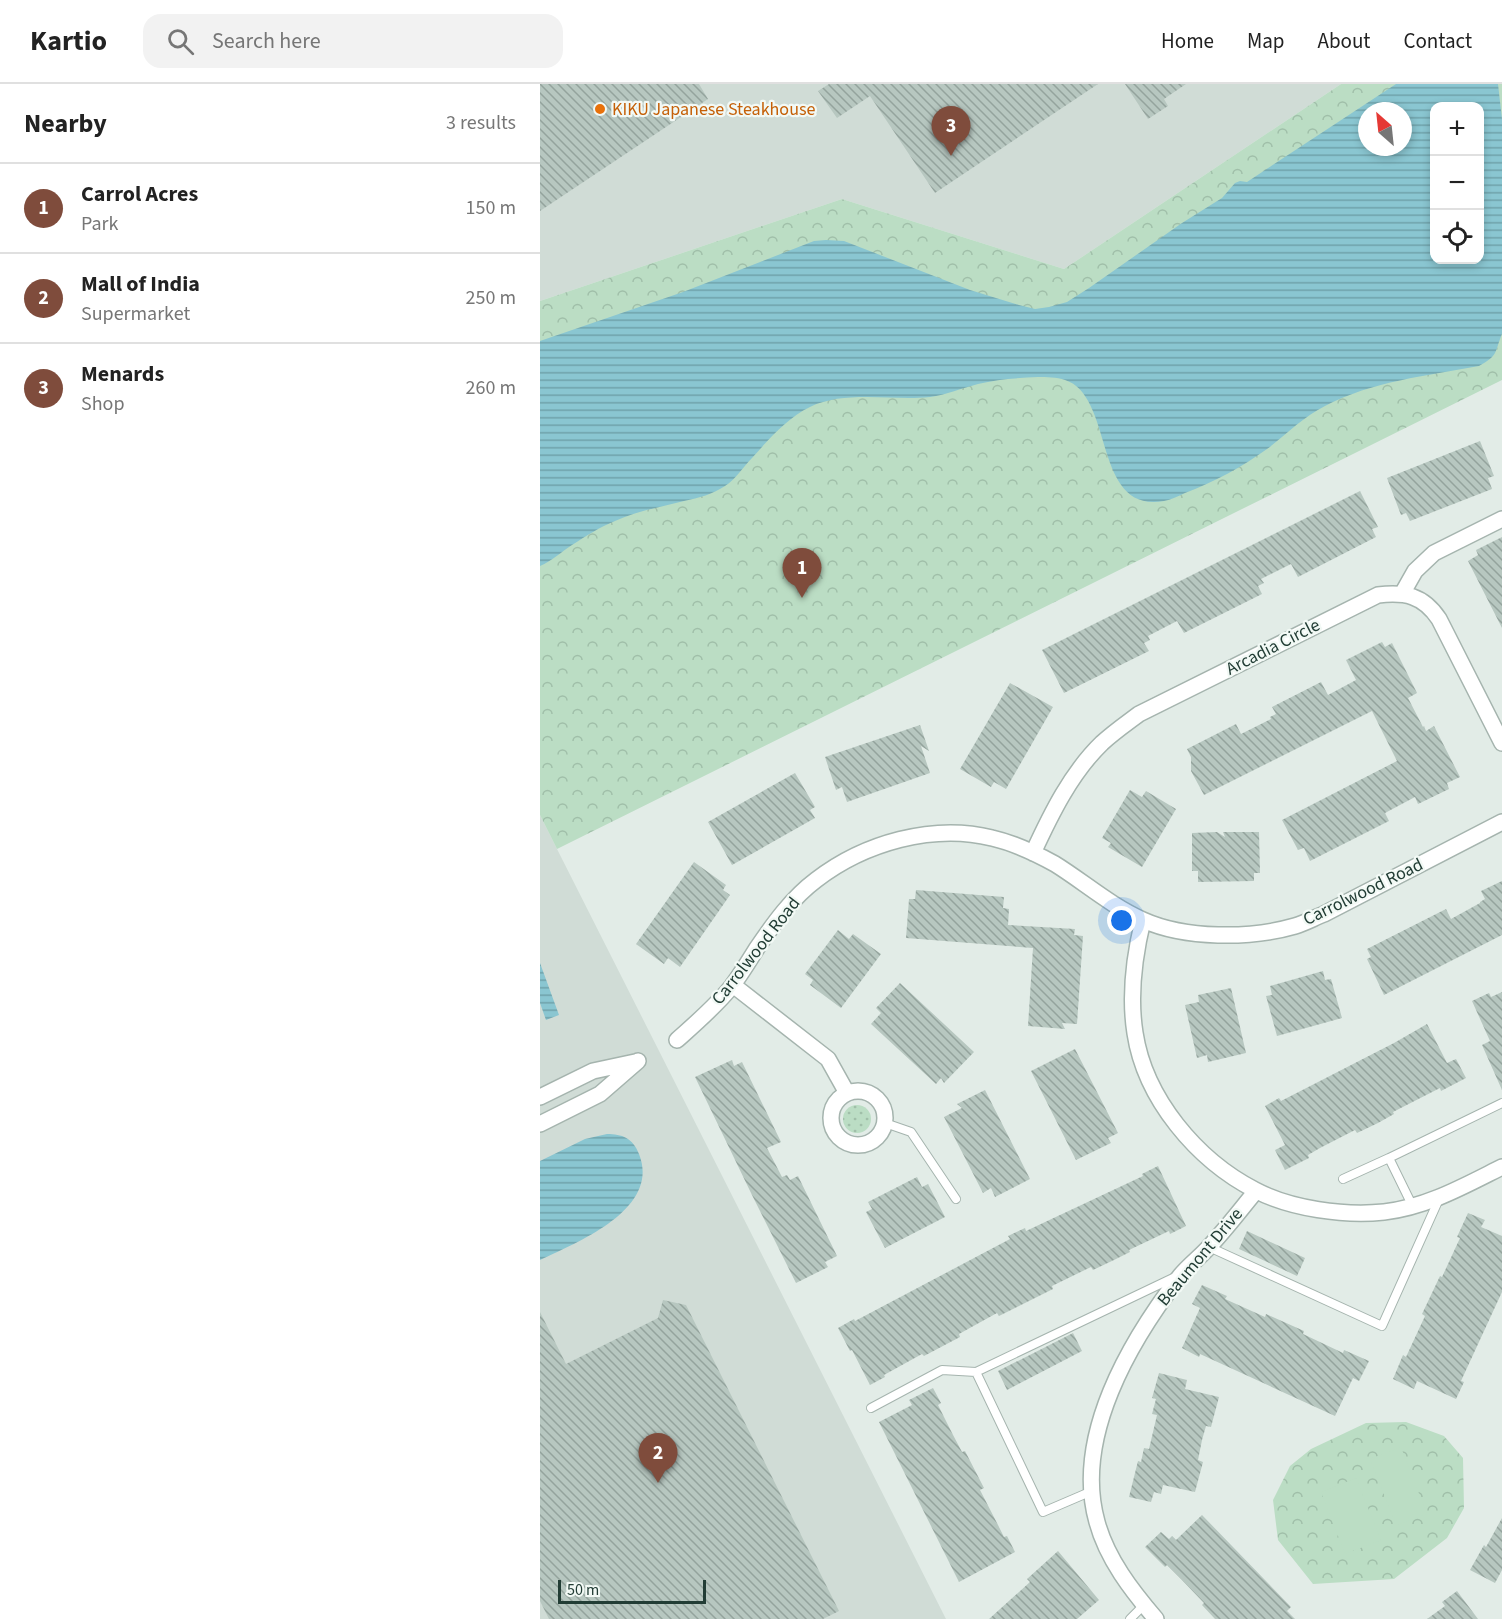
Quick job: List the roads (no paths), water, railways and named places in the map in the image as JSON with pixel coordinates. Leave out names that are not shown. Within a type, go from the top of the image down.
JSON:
[{"type":"street","points":[[1502,519],[1434,553],[1415,571],[1402,594],[1412,596],[1432,608],[1502,743]]},
{"type":"street","name":"Arcadia Circle","points":[[1033,853],[1078,771],[1102,743],[1139,714],[1378,595],[1402,594]]},
{"type":"street","name":"Carrolwood Road","points":[[677,1040],[733,985],[793,900],[817,879],[863,852],[918,836],[944,833],[993,838],[1033,853],[1054,864],[1143,920],[1167,928],[1229,936],[1296,926],[1324,914],[1502,822]]},
{"type":"street","points":[[1143,920],[1137,945],[1132,998],[1135,1034],[1151,1082],[1164,1106],[1185,1136],[1224,1171],[1256,1191],[1281,1200],[1346,1213],[1382,1212],[1413,1207],[1502,1167]]},
{"type":"street","points":[[733,985],[828,1059],[847,1093]]},
{"type":"street","points":[[540,1097],[593,1071],[638,1061],[600,1094],[540,1124]]},
{"type":"street","points":[[864,1091],[872,1094],[883,1107],[885,1123],[875,1139],[867,1144],[848,1144],[834,1132],[830,1114],[839,1098],[847,1093],[864,1091]]},
{"type":"street","name":"Beaumont Drive","points":[[1156,1619],[1122,1575],[1097,1523],[1092,1491],[1093,1454],[1104,1410],[1121,1370],[1146,1324],[1182,1274],[1256,1191]]},
{"type":"lane","points":[[1343,1179],[1502,1103]]},
{"type":"lane","points":[[885,1123],[911,1132],[956,1199]]},
{"type":"lane","points":[[1389,1158],[1413,1207]]},
{"type":"lane","points":[[1209,1246],[1382,1326],[1439,1197]]},
{"type":"lane","points":[[871,1408],[942,1370],[976,1372],[1182,1274]]},
{"type":"lane","points":[[976,1372],[1043,1512],[1092,1491]]},
{"type":"lane","points":[[1130,1619],[1144,1605]]},
{"type":"water","points":[[1396,84],[1498,84],[1502,119],[1502,334],[1493,356],[1479,366],[1400,380],[1343,398],[1309,415],[1267,449],[1238,468],[1207,484],[1164,501],[1141,500],[1125,490],[1114,473],[1091,407],[1081,390],[1062,379],[1038,377],[1000,380],[930,397],[853,397],[824,402],[810,407],[786,423],[733,480],[720,489],[609,523],[540,566],[540,341],[683,292],[814,241],[826,240],[844,241],[970,290],[1019,305],[1035,309],[1049,307],[1067,302],[1089,288],[1222,198],[1235,183],[1247,182],[1358,109],[1358,156],[1412,156],[1412,102],[1369,102]]},
{"type":"water","points":[[540,963],[559,1015],[546,1020],[540,1003]]},
{"type":"water","points":[[607,1134],[626,1138],[637,1149],[643,1174],[638,1191],[627,1207],[612,1221],[575,1244],[540,1260],[540,1161],[585,1139]]},
{"type":"place","name":"KIKU Japanese Steakhouse","points":[[600,109]]},
{"type":"place","name":"Menards","points":[[951,156]]},
{"type":"place","name":"Carrol Acres","points":[[802,598]]},
{"type":"place","name":"Mall of India","points":[[658,1483]]}]
